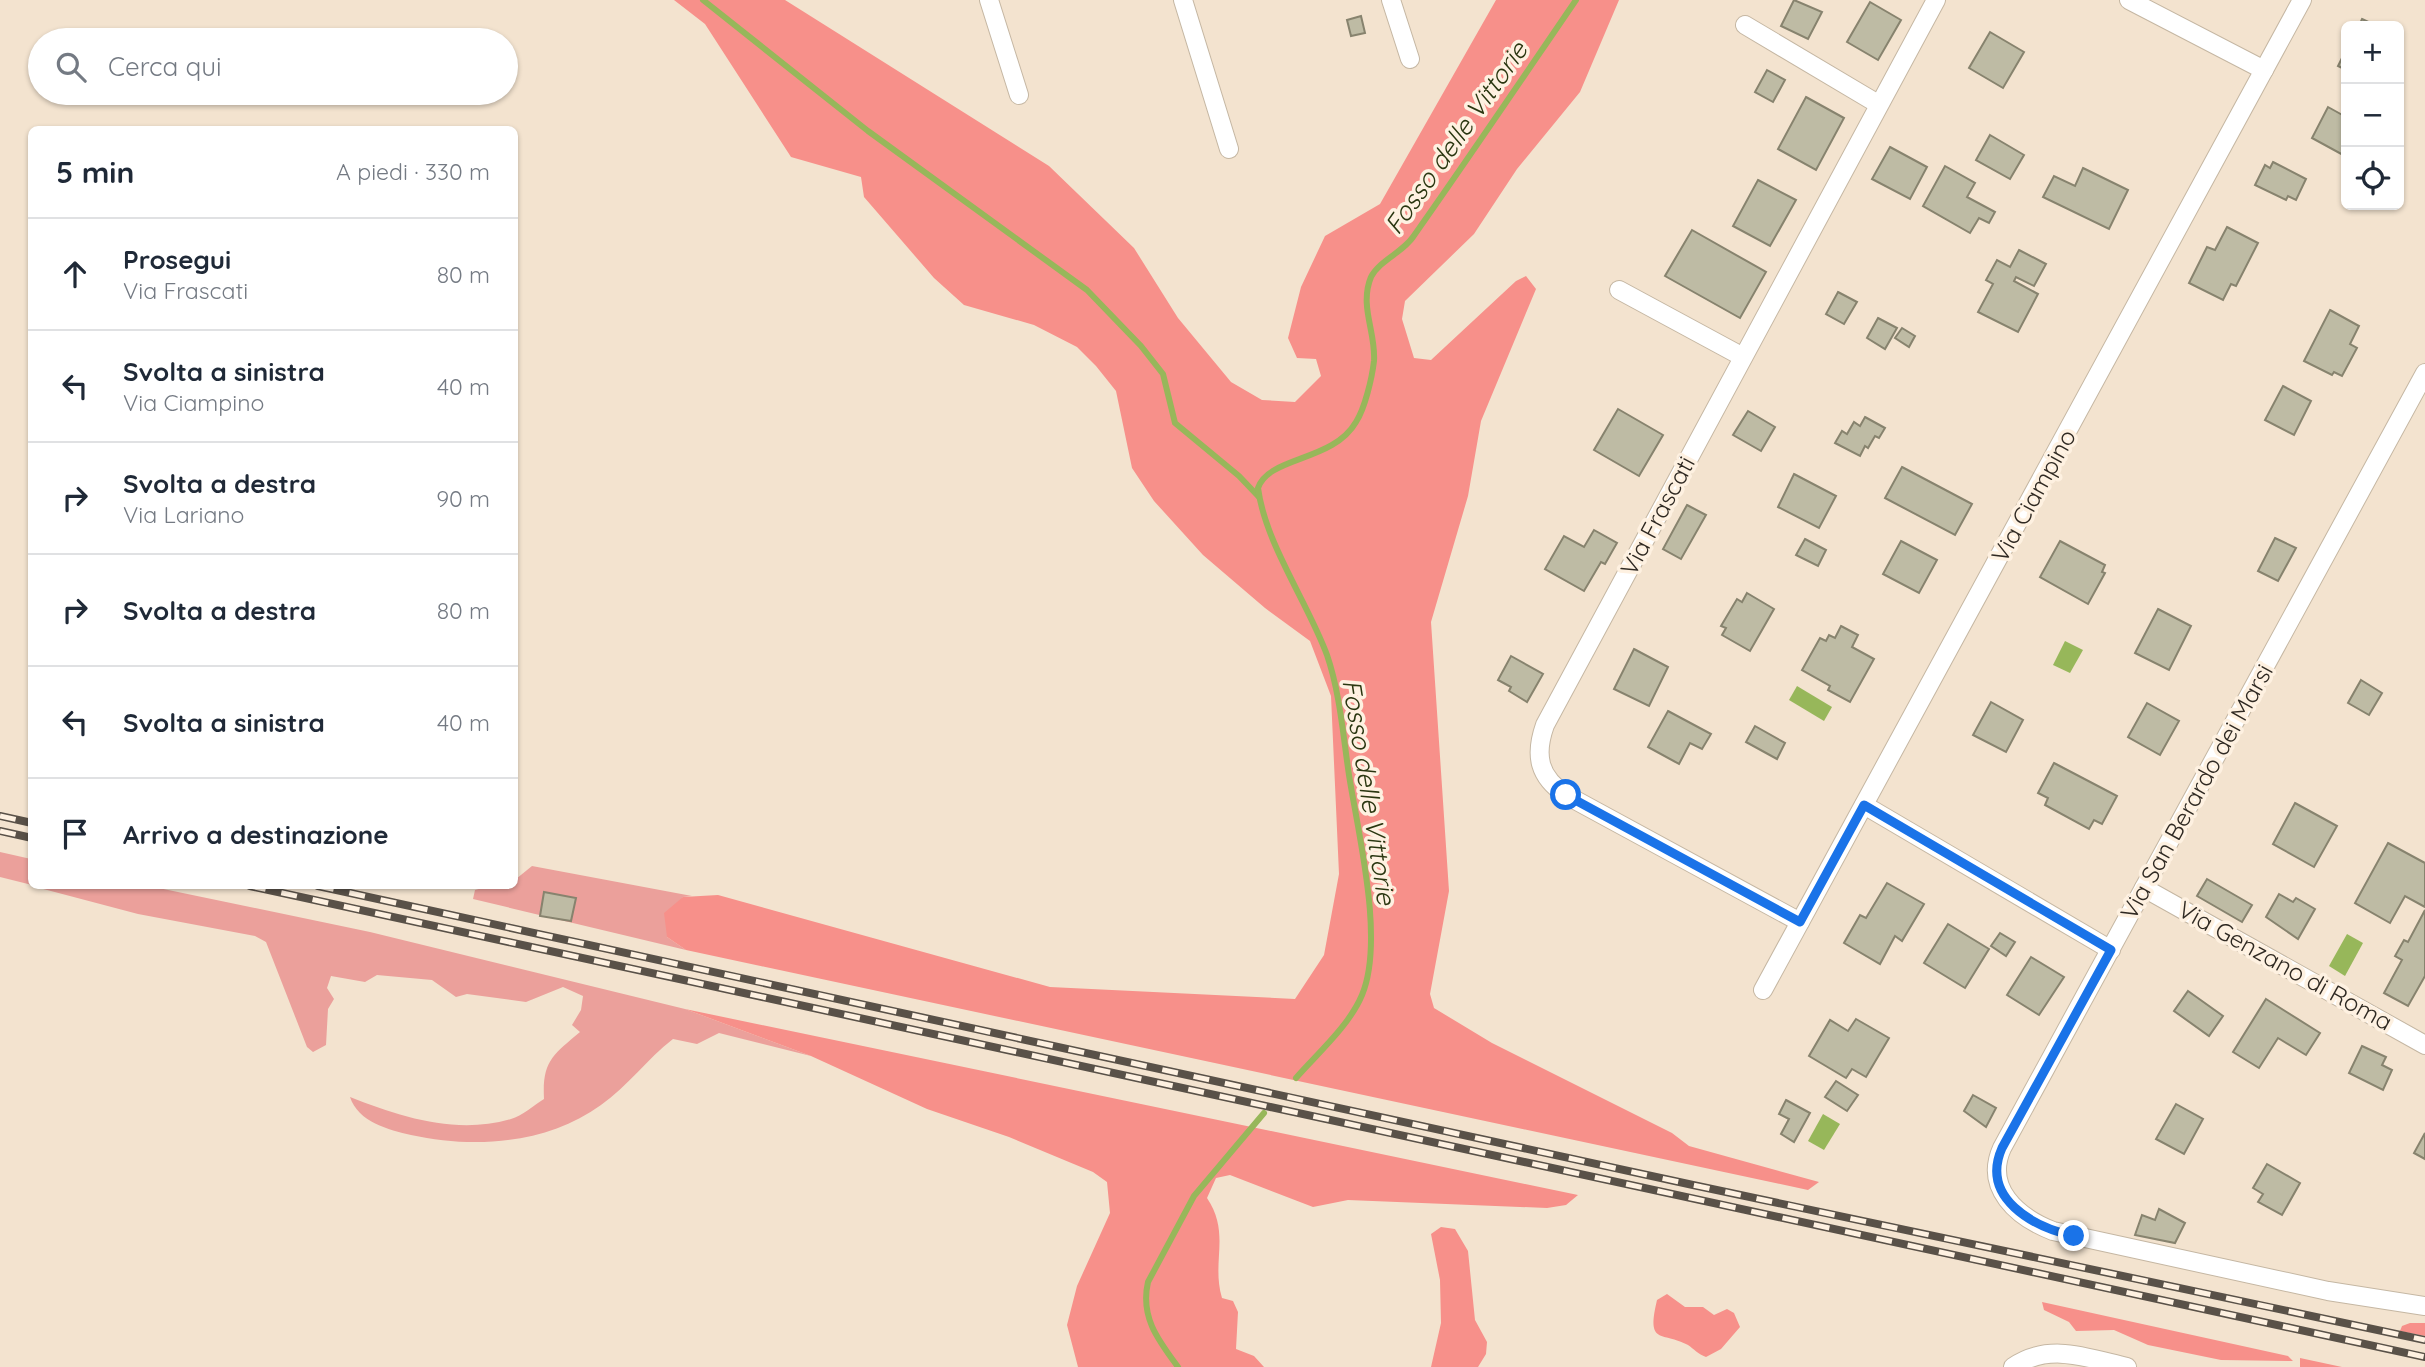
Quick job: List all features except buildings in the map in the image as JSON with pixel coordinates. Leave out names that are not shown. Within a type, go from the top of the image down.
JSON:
[{"type":"street","points":[[989,0],[1019,95]]},
{"type":"street","points":[[1183,0],[1229,149]]},
{"type":"street","points":[[1391,0],[1410,59]]},
{"type":"street","name":"Via Frascati","points":[[1800,922],[1566,795],[1545,777],[1538,751],[1545,725],[1936,0]]},
{"type":"street","points":[[2129,0],[2264,70]]},
{"type":"street","name":"Via Ciampino","points":[[1763,990],[2302,0]]},
{"type":"street","points":[[1745,25],[1878,104]]},
{"type":"street","points":[[1619,290],[1743,357]]},
{"type":"street","name":"Via San Berardo dei Marsi","points":[[2425,373],[1999,1155],[1997,1176],[2008,1202],[2034,1222],[2062,1233],[2328,1291],[2425,1306]]},
{"type":"street","points":[[1864,805],[2111,950]]},
{"type":"street","name":"Via Genzano di Roma","points":[[2144,888],[2425,1045]]},
{"type":"street","points":[[2013,1367],[2035,1356],[2058,1352],[2127,1367]]},
{"type":"shaded area","points":[[674,0],[785,0],[1049,166],[1134,248],[1178,318],[1231,382],[1262,400],[1295,402],[1321,376],[1316,359],[1297,358],[1288,338],[1301,287],[1325,236],[1380,204],[1496,0],[1619,0],[1580,92],[1517,169],[1474,234],[1405,301],[1402,319],[1414,358],[1431,360],[1516,281],[1526,276],[1536,289],[1481,421],[1468,496],[1431,622],[1449,891],[1430,994],[1434,1008],[1492,1043],[1672,1133],[1689,1146],[1819,1182],[1808,1190],[686,950],[667,937],[664,913],[683,897],[718,895],[1050,987],[1295,999],[1324,955],[1339,874],[1331,696],[1310,641],[1265,608],[1203,555],[1154,501],[1132,468],[1116,391],[1096,366],[1077,347],[1034,325],[964,305],[934,278],[864,197],[861,177],[791,157],[705,24]]},
{"type":"shaded area","points":[[2065,641],[2083,650],[2070,673],[2053,665]]},
{"type":"shaded area","points":[[1797,686],[1832,707],[1824,721],[1789,700]]},
{"type":"shaded area","points":[[0,852],[28,858],[28,884],[0,877]]},
{"type":"shaded area","points":[[532,866],[692,896],[683,897],[667,937],[686,950],[473,899],[475,890],[479,889],[518,889],[518,877]]},
{"type":"shaded area","points":[[43,889],[163,889],[370,932],[685,1009],[811,1056],[719,1033],[697,1044],[673,1039],[611,1098],[580,1118],[558,1128],[510,1140],[485,1142],[460,1142],[411,1135],[375,1124],[360,1113],[350,1097],[429,1122],[470,1125],[515,1118],[544,1099],[547,1067],[556,1053],[580,1032],[572,1025],[581,1010],[583,996],[563,987],[526,1002],[467,994],[456,997],[432,980],[377,975],[365,982],[331,976],[327,988],[334,999],[328,1009],[326,1045],[313,1052],[307,1047],[266,942],[255,936],[138,914]]},
{"type":"shaded area","points":[[2347,934],[2363,943],[2345,976],[2329,966]]},
{"type":"shaded area","points":[[685,1009],[1578,1195],[1566,1205],[1547,1208],[1348,1200],[1313,1207],[1230,1175],[1216,1178],[1207,1198],[1218,1224],[1218,1272],[1222,1298],[1233,1301],[1238,1312],[1236,1349],[1254,1356],[1264,1367],[1078,1367],[1067,1325],[1077,1286],[1110,1213],[1107,1182],[1093,1172],[1009,1137],[927,1109],[811,1056]]},
{"type":"shaded area","points":[[1823,1114],[1840,1124],[1824,1150],[1808,1141]]},
{"type":"shaded area","points":[[1441,1227],[1455,1229],[1468,1251],[1475,1320],[1487,1342],[1486,1354],[1478,1367],[1431,1367],[1441,1323],[1440,1280],[1431,1234]]},
{"type":"shaded area","points":[[1667,1294],[1685,1307],[1703,1307],[1714,1315],[1727,1309],[1734,1313],[1740,1327],[1721,1349],[1703,1356],[1688,1345],[1659,1335],[1655,1331],[1657,1300]]},
{"type":"shaded area","points":[[2042,1302],[2288,1356],[2293,1361],[2221,1360],[2148,1345],[2114,1330],[2076,1331],[2069,1322],[2044,1310]]},
{"type":"shaded area","points":[[2425,1323],[2425,1336],[2400,1331],[2402,1326]]},
{"type":"shaded area","points":[[2300,1358],[2342,1367],[2300,1367]]},
{"type":"waterway","points":[[703,0],[868,131],[1087,290],[1141,346],[1163,374],[1175,423],[1239,476],[1259,497]]},
{"type":"waterway","name":"Fosso delle Vittorie","points":[[1296,1078],[1349,1018],[1362,995],[1371,946],[1370,917],[1368,886],[1331,669],[1319,635],[1269,530],[1258,488],[1264,478],[1275,470],[1333,445],[1346,435],[1356,422],[1368,393],[1374,361],[1367,309],[1371,277],[1413,237],[1576,0]]},
{"type":"waterway","name":"Fosso delle Vittorie","points":[[1178,1367],[1152,1328],[1146,1306],[1148,1282],[1194,1196],[1264,1113]]},
{"type":"railway","points":[[0,816],[28,822]]},
{"type":"railway","points":[[0,831],[28,837]]},
{"type":"railway","points":[[264,889],[2425,1357]]},
{"type":"railway","points":[[332,889],[1693,1185],[2425,1340]]},
{"type":"route","points":[[1566,795],[1800,922],[1864,805],[2111,950],[2002,1148],[1996,1168],[2000,1189],[2017,1211],[2043,1227],[2074,1236]]}]
